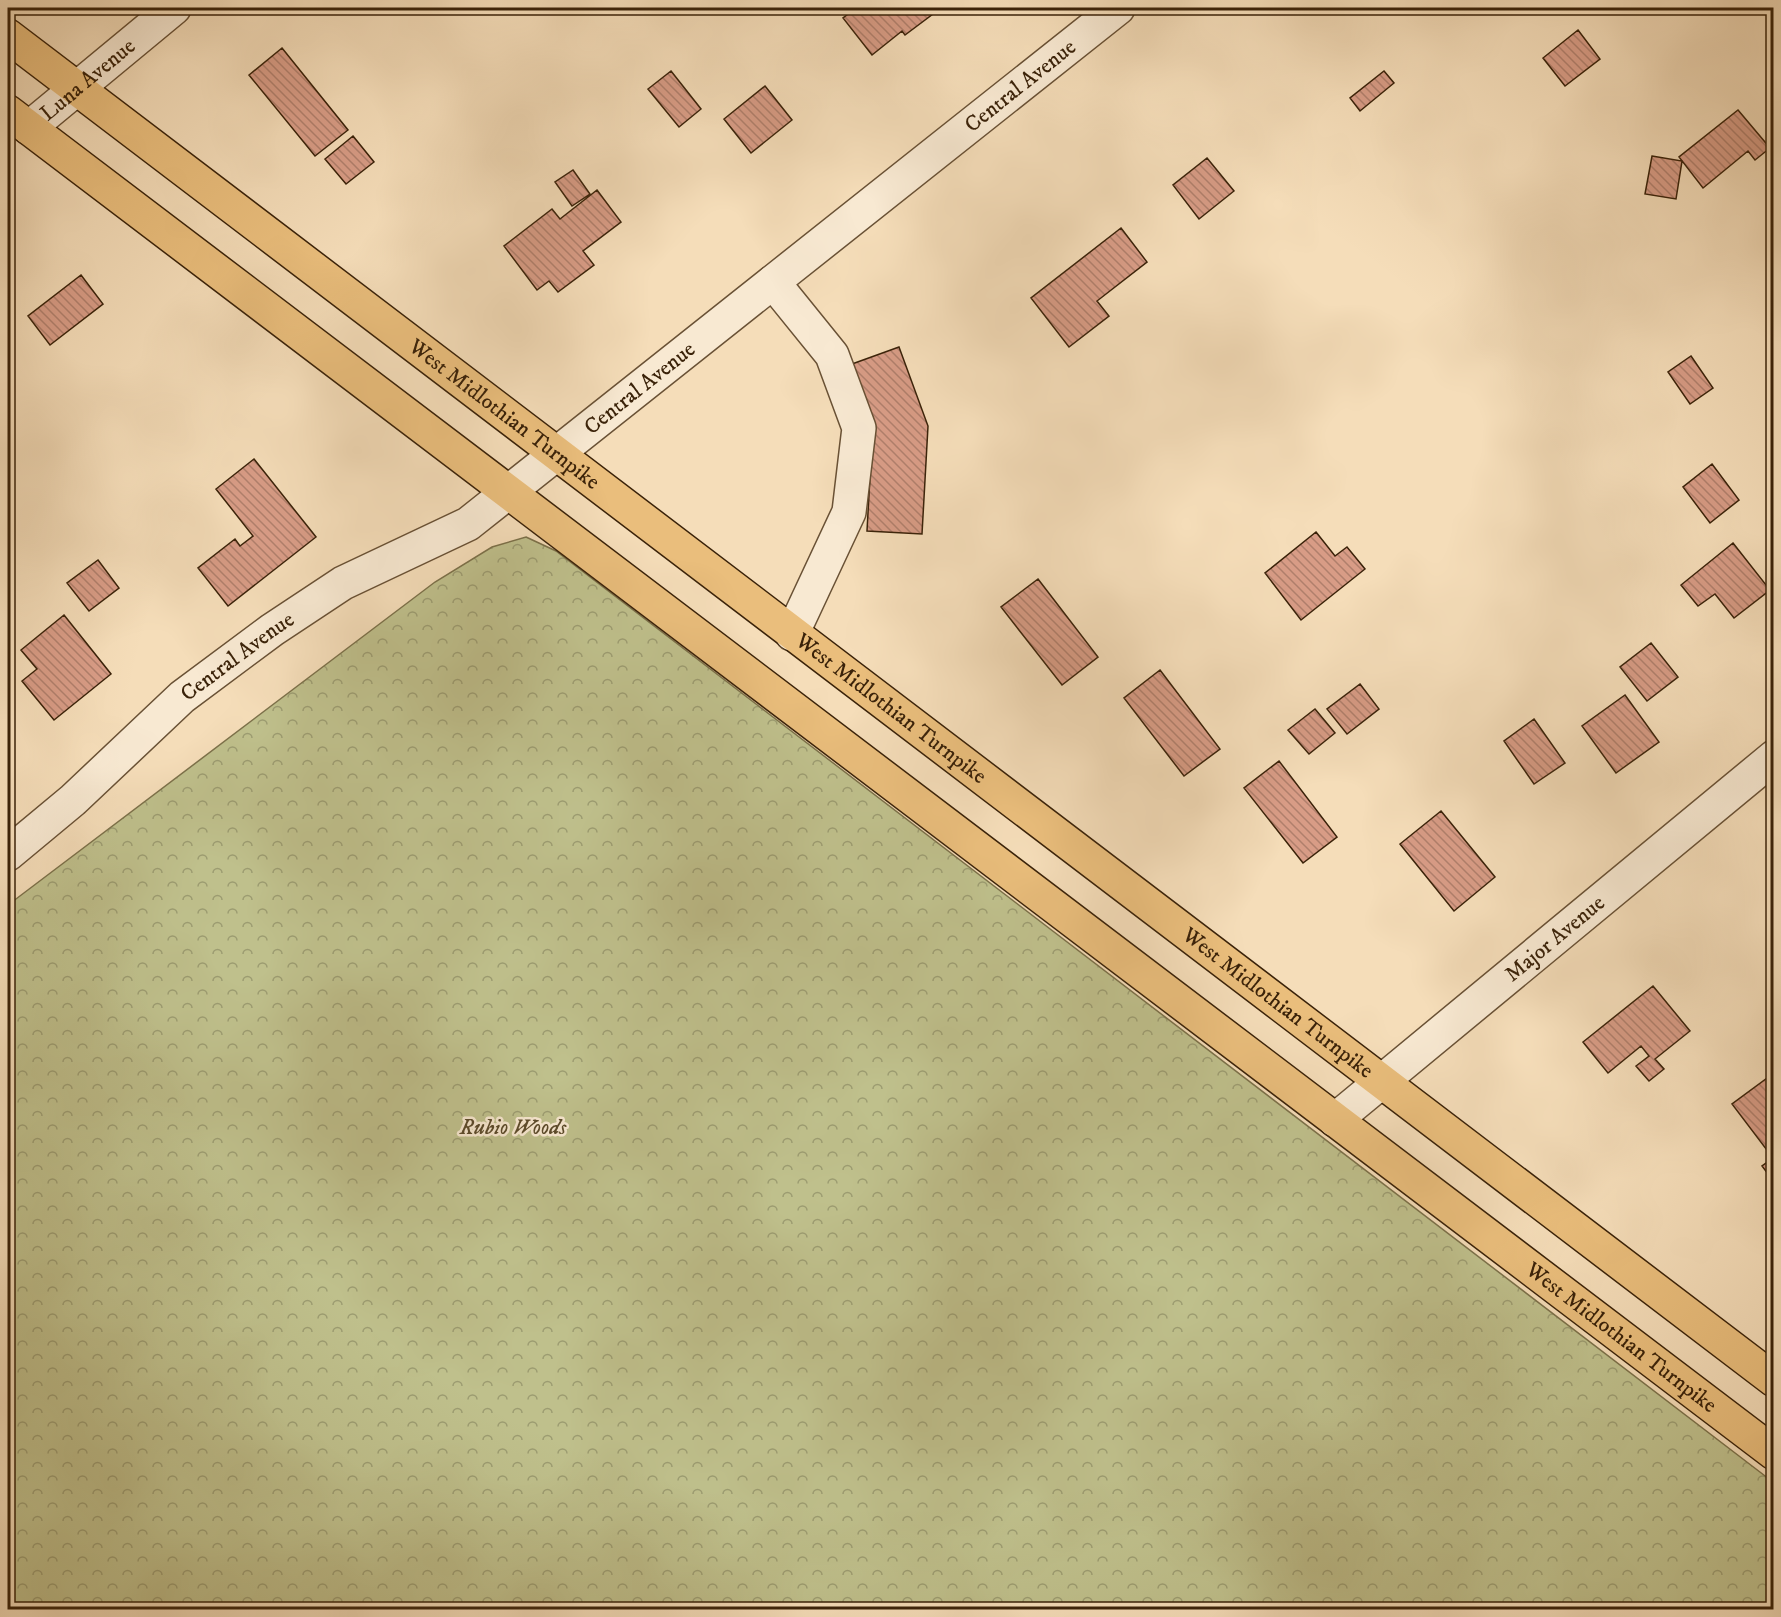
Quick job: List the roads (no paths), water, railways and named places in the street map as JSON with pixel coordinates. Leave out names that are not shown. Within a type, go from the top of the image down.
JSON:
[{"type":"main road","name":"West Midlothian Turnpike","points":[[8,36],[1773,1380]]},
{"type":"main road","name":"West Midlothian Turnpike","points":[[18,120],[1773,1453]]},
{"type":"street","name":"Luna Avenue","points":[[18,120],[76,87],[174,8]]},
{"type":"street","name":"Central Avenue","points":[[8,854],[73,800],[182,697],[272,630],[343,584],[468,524],[1118,8]]},
{"type":"street","points":[[773,282],[832,355],[859,428],[849,512],[792,634]]},
{"type":"street","name":"Major Avenue","points":[[1335,1120],[1773,757]]},
{"type":"park label","name":"Rubio Woods","points":[[513,1127]]}]
